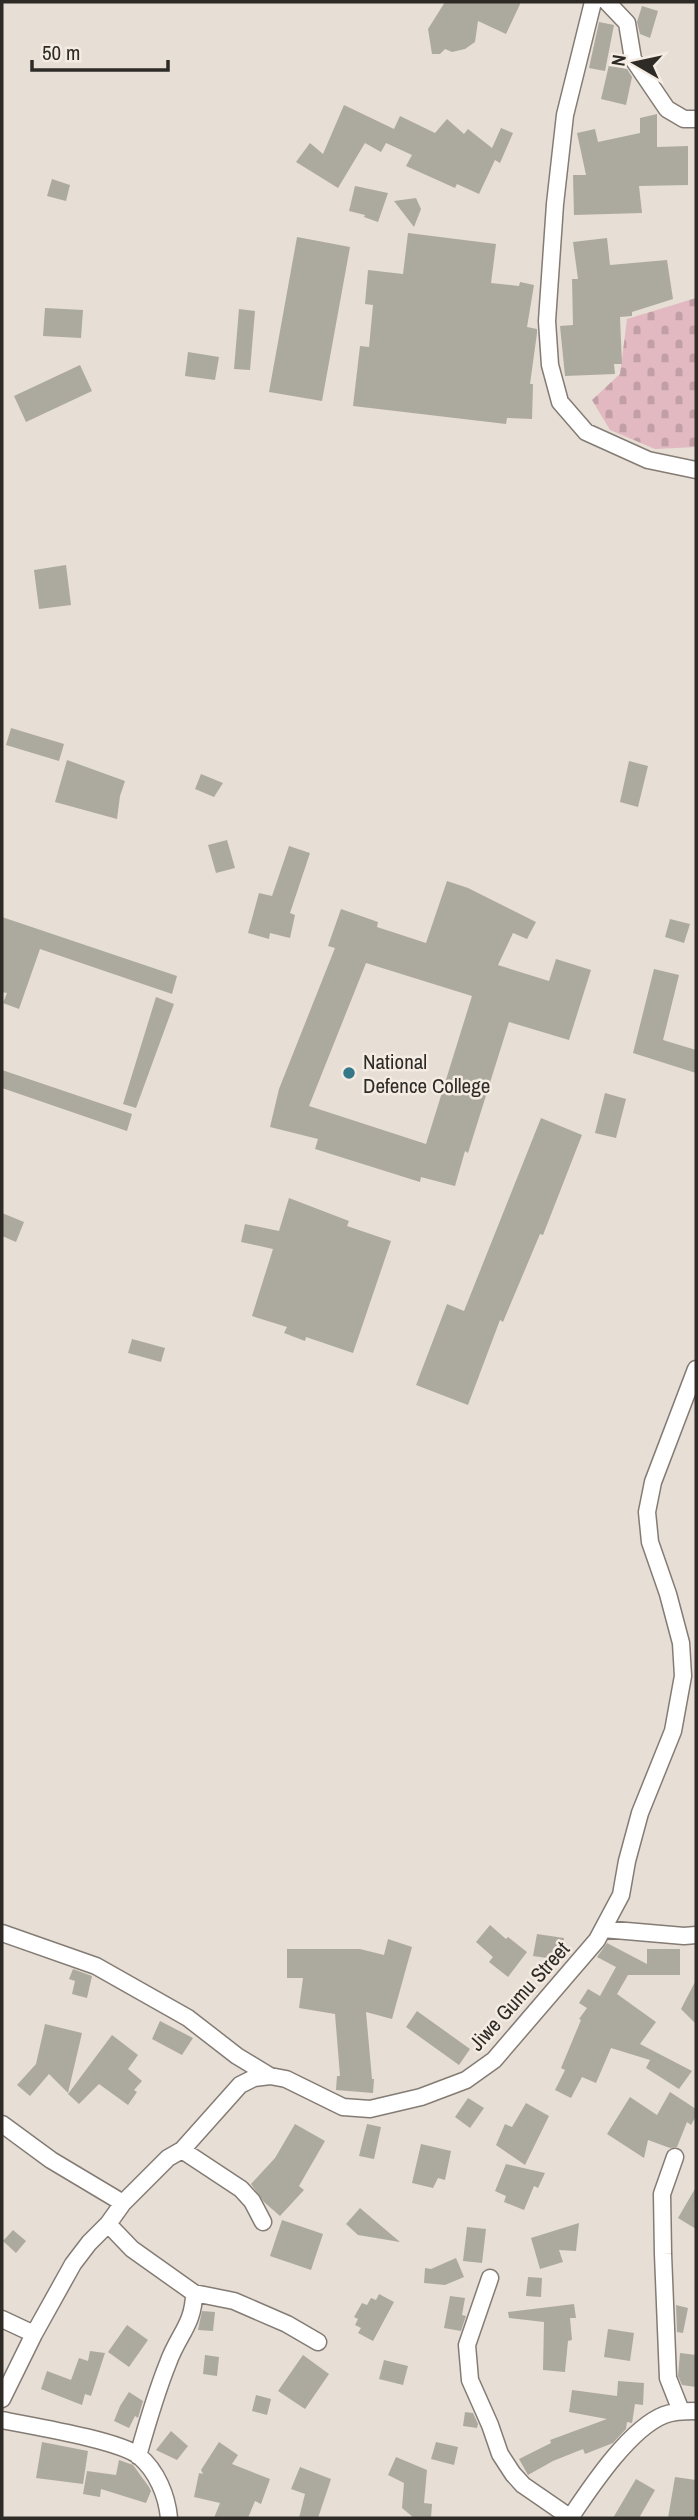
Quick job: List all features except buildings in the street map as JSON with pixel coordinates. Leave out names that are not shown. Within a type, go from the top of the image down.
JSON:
[{"type":"street","points":[[593,2],[565,115],[555,204],[547,321],[550,365],[560,402],[586,432],[648,460],[696,470]]},
{"type":"street","points":[[607,2],[627,23],[633,59],[667,109],[684,119],[696,119]]},
{"type":"street","name":"Jiwe Gumu Street","points":[[2,1933],[96,1966],[188,2018],[237,2056],[270,2076],[286,2079],[343,2107],[370,2109],[421,2097],[466,2080],[494,2060],[597,1940],[603,1929],[621,1895],[640,1813],[673,1731],[690,1672],[650,1542],[647,1512],[653,1482],[696,1369]]},
{"type":"street","points":[[603,1929],[684,1936],[696,1934]]},
{"type":"street","points":[[2,2399],[73,2264],[89,2243],[108,2224],[123,2203],[168,2158],[182,2150],[240,2085],[254,2078],[270,2076]]},
{"type":"street","points":[[2,2124],[51,2160],[123,2203]]},
{"type":"street","points":[[182,2150],[241,2189],[252,2201],[263,2222]]},
{"type":"street","points":[[490,2278],[467,2345],[470,2380],[500,2454],[513,2474],[523,2485],[570,2518],[622,2447],[663,2415],[688,2411],[668,2378],[662,2194],[675,2157]]},
{"type":"street","points":[[108,2224],[132,2249],[194,2293],[234,2301],[287,2324],[318,2342]]},
{"type":"street","points":[[138,2456],[170,2355],[187,2330],[194,2311],[194,2293]]},
{"type":"street","points":[[2,2319],[34,2334]]},
{"type":"street","points":[[2,2420],[117,2446],[138,2456],[159,2481],[167,2499],[169,2518]]},
{"type":"green space","points":[[696,298],[696,447],[655,449],[610,430],[592,400],[620,374],[627,319]]},
{"type":"place","name":"National Defence College","points":[[349,1073]]}]
